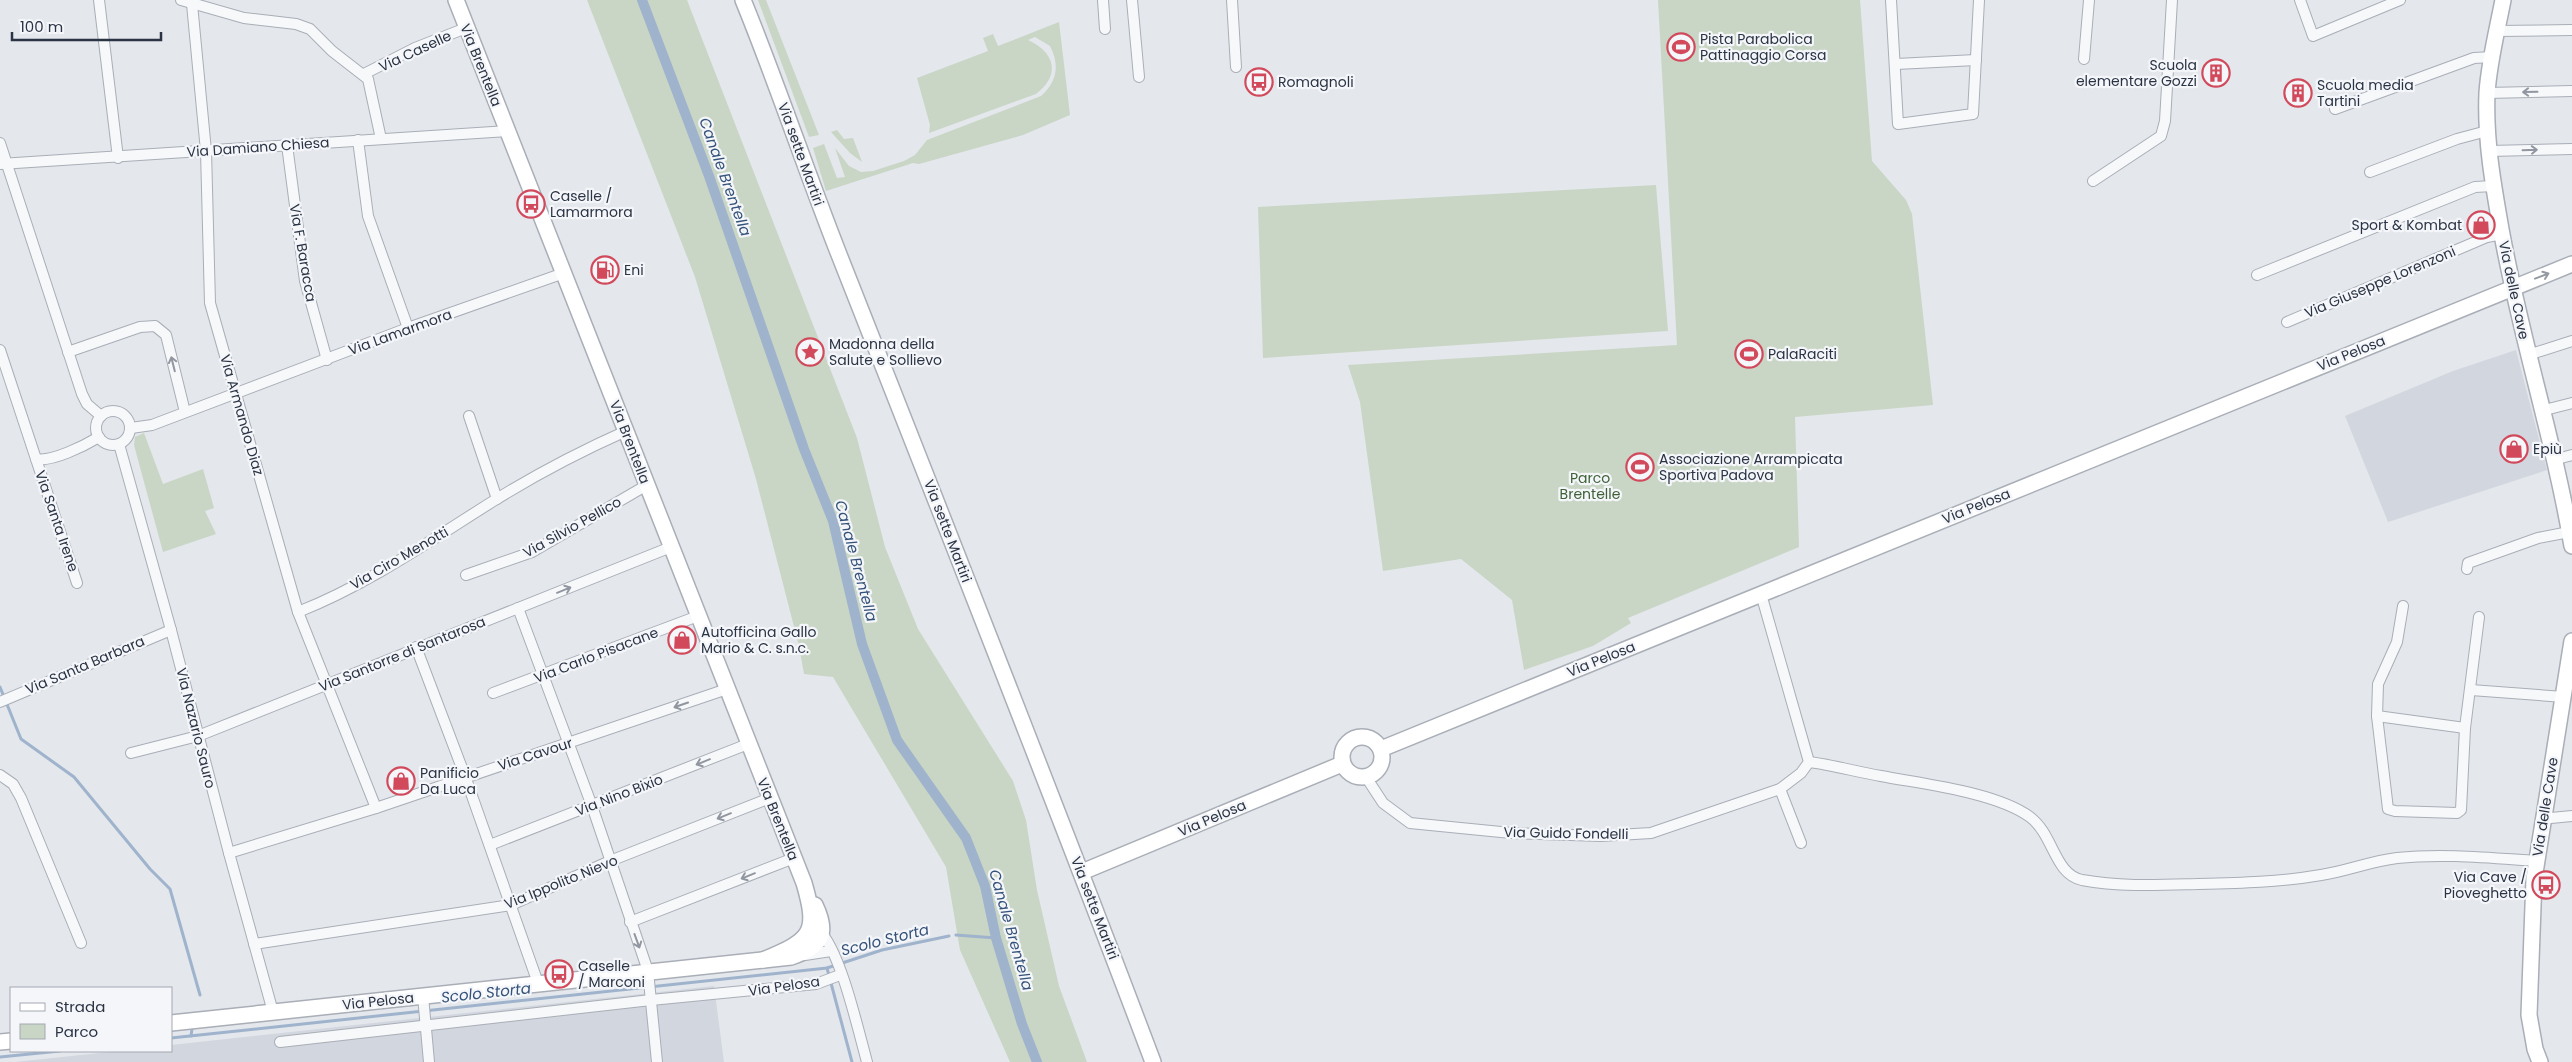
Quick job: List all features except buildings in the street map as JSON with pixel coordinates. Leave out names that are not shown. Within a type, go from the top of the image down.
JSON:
[{"type":"main road","name":"Via Brentella","points":[[456,0],[804,883]]},
{"type":"main road","name":"Via sette Martiri","points":[[743,0],[770,68],[813,189],[1082,872],[1153,1062]]},
{"type":"main road","name":"Via delle Cave","points":[[2503,0],[2496,31],[2487,93],[2489,151],[2512,288],[2552,460],[2567,496],[2571,539]]},
{"type":"main road","name":"Via Pelosa","points":[[1381,749],[2572,264]]},
{"type":"main road","name":"Via delle Cave","points":[[2540,1062],[2529,1015],[2532,915],[2536,861],[2572,641]]},
{"type":"main road","points":[[1367,737],[1376,742],[1381,749],[1381,766],[1377,771],[1366,777],[1354,776],[1342,764],[1342,751],[1346,743],[1354,738],[1367,737]]},
{"type":"main road","name":"Via Pelosa","points":[[1082,872],[1342,764]]},
{"type":"main road","points":[[802,939],[810,929],[812,919],[804,883]]},
{"type":"main road","points":[[804,883],[820,915],[823,925],[822,933]]},
{"type":"main road","name":"Via Pelosa","points":[[172,1023],[423,999],[538,983],[648,974],[792,957],[807,952],[815,946],[822,933]]},
{"type":"main road","name":"Via Pelosa","points":[[763,960],[794,946],[802,939]]},
{"type":"street","points":[[99,0],[118,158]]},
{"type":"street","name":"Via Caselle","points":[[181,0],[244,18],[296,24],[310,29],[344,61],[364,74],[372,88],[381,138]]},
{"type":"street","points":[[1103,0],[1105,29]]},
{"type":"street","points":[[1132,0],[1139,77]]},
{"type":"street","points":[[1232,0],[1236,67]]},
{"type":"street","points":[[1891,0],[1898,124],[1973,114],[1980,0]]},
{"type":"street","points":[[2084,59],[2089,0]]},
{"type":"street","points":[[2093,181],[2161,136],[2165,121],[2172,0]]},
{"type":"street","points":[[2300,0],[2313,36],[2400,0]]},
{"type":"street","name":"Via Armando Diaz","points":[[192,4],[206,151],[210,304],[237,392],[298,612],[376,808]]},
{"type":"street","name":"Via Caselle","points":[[364,74],[415,48],[466,28]]},
{"type":"street","points":[[2496,31],[2572,30]]},
{"type":"street","points":[[2335,108],[2474,58],[2492,57]]},
{"type":"street","points":[[1896,64],[1976,60]]},
{"type":"street","points":[[2487,93],[2572,91]]},
{"type":"street","name":"Via Damiano Chiesa","points":[[4,164],[508,131]]},
{"type":"street","points":[[2370,172],[2457,139],[2487,131]]},
{"type":"street","points":[[358,140],[368,216],[408,328]]},
{"type":"street","points":[[0,143],[4,164],[87,404],[100,416]]},
{"type":"street","name":"Via F. Baracca","points":[[287,145],[305,281],[326,360]]},
{"type":"street","points":[[2489,151],[2572,148]]},
{"type":"street","points":[[2257,275],[2475,187],[2494,186]]},
{"type":"street","name":"Via Giuseppe Lorenzoni","points":[[2287,322],[2487,237],[2502,234]]},
{"type":"street","name":"Via Lamarmora","points":[[237,392],[408,328],[564,273]]},
{"type":"street","points":[[68,352],[140,327],[155,326],[166,335],[185,412]]},
{"type":"street","points":[[2528,355],[2572,340]]},
{"type":"street","name":"Via Santa Irene","points":[[0,350],[78,583]]},
{"type":"street","points":[[131,428],[152,424],[237,392]]},
{"type":"street","points":[[2541,411],[2572,403]]},
{"type":"street","points":[[111,411],[122,413],[130,422],[131,428],[128,438],[119,444],[107,444],[98,437],[96,428],[100,416],[111,411]]},
{"type":"street","points":[[469,416],[497,499]]},
{"type":"street","name":"Via Ciro Menotti","points":[[298,612],[373,577],[497,499],[577,453],[626,431]]},
{"type":"street","name":"Via Santa Irene","points":[[36,459],[43,460],[76,449],[80,445],[98,437]]},
{"type":"street","name":"Via Nazario Sauro","points":[[119,444],[171,630],[273,1012]]},
{"type":"street","points":[[2552,460],[2572,455]]},
{"type":"street","name":"Via Silvio Pellico","points":[[466,575],[532,552],[647,484]]},
{"type":"street","points":[[2467,569],[2468,563],[2538,538],[2571,539]]},
{"type":"street","name":"Via Santorre di Santarosa","points":[[132,753],[198,736],[416,647],[671,547]]},
{"type":"street","points":[[1761,594],[1809,762],[1958,791],[2007,805],[2029,816],[2040,827],[2069,876],[2082,880],[2149,884],[2221,883],[2298,879],[2396,858],[2450,857],[2536,861]]},
{"type":"street","points":[[2404,606],[2398,642],[2378,684],[2377,716],[2388,809],[2457,813],[2461,810],[2465,728],[2479,617]]},
{"type":"street","points":[[518,608],[570,743],[648,974],[657,1062]]},
{"type":"street","name":"Via Carlo Pisacane","points":[[493,693],[698,616]]},
{"type":"street","name":"Via Santa Barbara","points":[[0,702],[171,630]]},
{"type":"street","points":[[416,647],[466,776],[538,983]]},
{"type":"street","name":"Via Cavour","points":[[229,853],[376,808],[727,689]]},
{"type":"street","points":[[2471,690],[2564,697]]},
{"type":"street","points":[[2377,716],[2465,728]]},
{"type":"street","name":"Via Nino Bixio","points":[[490,845],[748,744]]},
{"type":"street","name":"Via Guido Fondelli","points":[[1366,777],[1383,803],[1410,823],[1511,833],[1601,836],[1651,833],[1780,789],[1801,774],[1809,762]]},
{"type":"street","points":[[0,775],[13,784],[20,798],[81,943]]},
{"type":"street","points":[[1780,789],[1800,843]]},
{"type":"street","name":"Via Ippolito Nievo","points":[[254,944],[511,905],[610,862],[770,798]]},
{"type":"street","points":[[2544,816],[2551,818],[2572,816]]},
{"type":"street","points":[[630,922],[794,858]]},
{"type":"street","points":[[812,919],[822,933],[833,955],[867,1062]]},
{"type":"street","name":"Via Pelosa","points":[[802,939],[817,932],[822,933]]},
{"type":"street","name":"Via Pelosa","points":[[792,957],[833,955]]},
{"type":"street","name":"Via Pelosa","points":[[280,1042],[651,1000],[816,984],[838,974]]},
{"type":"street","points":[[423,999],[429,1062]]},
{"type":"shaded area","points":[[2516,350],[2547,470],[2388,522],[2345,416],[2453,371]]},
{"type":"shaded area","points":[[714,986],[724,1062],[15,1062],[110,1052],[172,1052],[172,1045]]},
{"type":"green space","points":[[587,0],[687,0],[857,438],[885,547],[918,629],[1013,781],[1026,820],[1037,890],[1059,986],[1087,1062],[1010,1062],[960,950],[946,867],[833,677],[804,674],[799,646],[756,479],[695,277]]},
{"type":"green space","points":[[758,0],[766,0],[819,135],[809,137]]},
{"type":"green space","name":"Parco Brentelle","points":[[1658,0],[1860,0],[1872,161],[1906,200],[1912,214],[1933,405],[1795,417],[1799,547],[1628,618],[1631,623],[1593,646],[1524,670],[1512,600],[1461,559],[1383,571],[1360,402],[1348,365],[1677,345]]},
{"type":"green space","points":[[1059,22],[1070,115],[1023,135],[919,164],[913,163],[826,191],[813,148],[824,144],[837,178],[845,177],[835,148],[849,166],[861,172],[873,171],[904,161],[915,155],[927,140],[1041,96],[1054,79],[1056,66],[1050,46],[1035,37],[1028,40],[1044,51],[1052,64],[1052,72],[1044,87],[1036,94],[929,133],[930,125],[917,78],[988,51],[983,38],[993,34],[998,46]]},
{"type":"green space","points":[[837,130],[844,139],[853,138],[862,162],[850,153],[831,132]]},
{"type":"green space","points":[[1656,185],[1668,331],[1263,358],[1258,207]]},
{"type":"green space","points":[[144,433],[163,484],[203,469],[214,508],[205,511],[216,534],[163,552],[134,445],[135,437]]},
{"type":"waterway","name":"Canale Brentella","points":[[642,0],[709,176],[804,449],[833,521],[862,644],[897,740],[966,838],[985,886],[996,938],[1022,1024],[1037,1062]]},
{"type":"waterway","points":[[0,687],[21,739],[74,777],[150,869],[170,889],[200,995]]},
{"type":"waterway","name":"Scolo Storta","points":[[956,935],[996,938]]},
{"type":"waterway","name":"Scolo Storta","points":[[172,1038],[827,968],[882,950],[949,936]]},
{"type":"waterway","points":[[827,968],[852,1062]]},
{"type":"waterway","name":"Scolo Storta","points":[[191,1036],[192,1029]]},
{"type":"waterway","name":"Scolo Storta","points":[[0,1057],[50,1052]]},
{"type":"place","name":"Pista Parabolica Pattinaggio Corsa","points":[[1681,47]]},
{"type":"place","name":"Scuola elementare Gozzi","points":[[2216,73]]},
{"type":"place","name":"Romagnoli","points":[[1259,82]]},
{"type":"place","name":"Scuola media Tartini","points":[[2298,93]]},
{"type":"place","name":"Caselle / Lamarmora","points":[[531,204]]},
{"type":"place","name":"Sport & Kombat","points":[[2481,225]]},
{"type":"place","name":"Eni","points":[[605,270]]},
{"type":"place","name":"Madonna della Salute e Sollievo","points":[[810,352]]},
{"type":"place","name":"PalaRaciti","points":[[1749,354]]},
{"type":"place","name":"Epiù","points":[[2514,449]]},
{"type":"place","name":"Associazione Arrampicata Sportiva Padova","points":[[1640,467]]},
{"type":"place","name":"Autofficina Gallo Mario & C. s.n.c.","points":[[682,640]]},
{"type":"place","name":"Panificio Da Luca","points":[[401,781]]},
{"type":"place","name":"Via Cave / Pioveghetto","points":[[2546,885]]},
{"type":"place","name":"Caselle / Marconi","points":[[559,974]]}]
